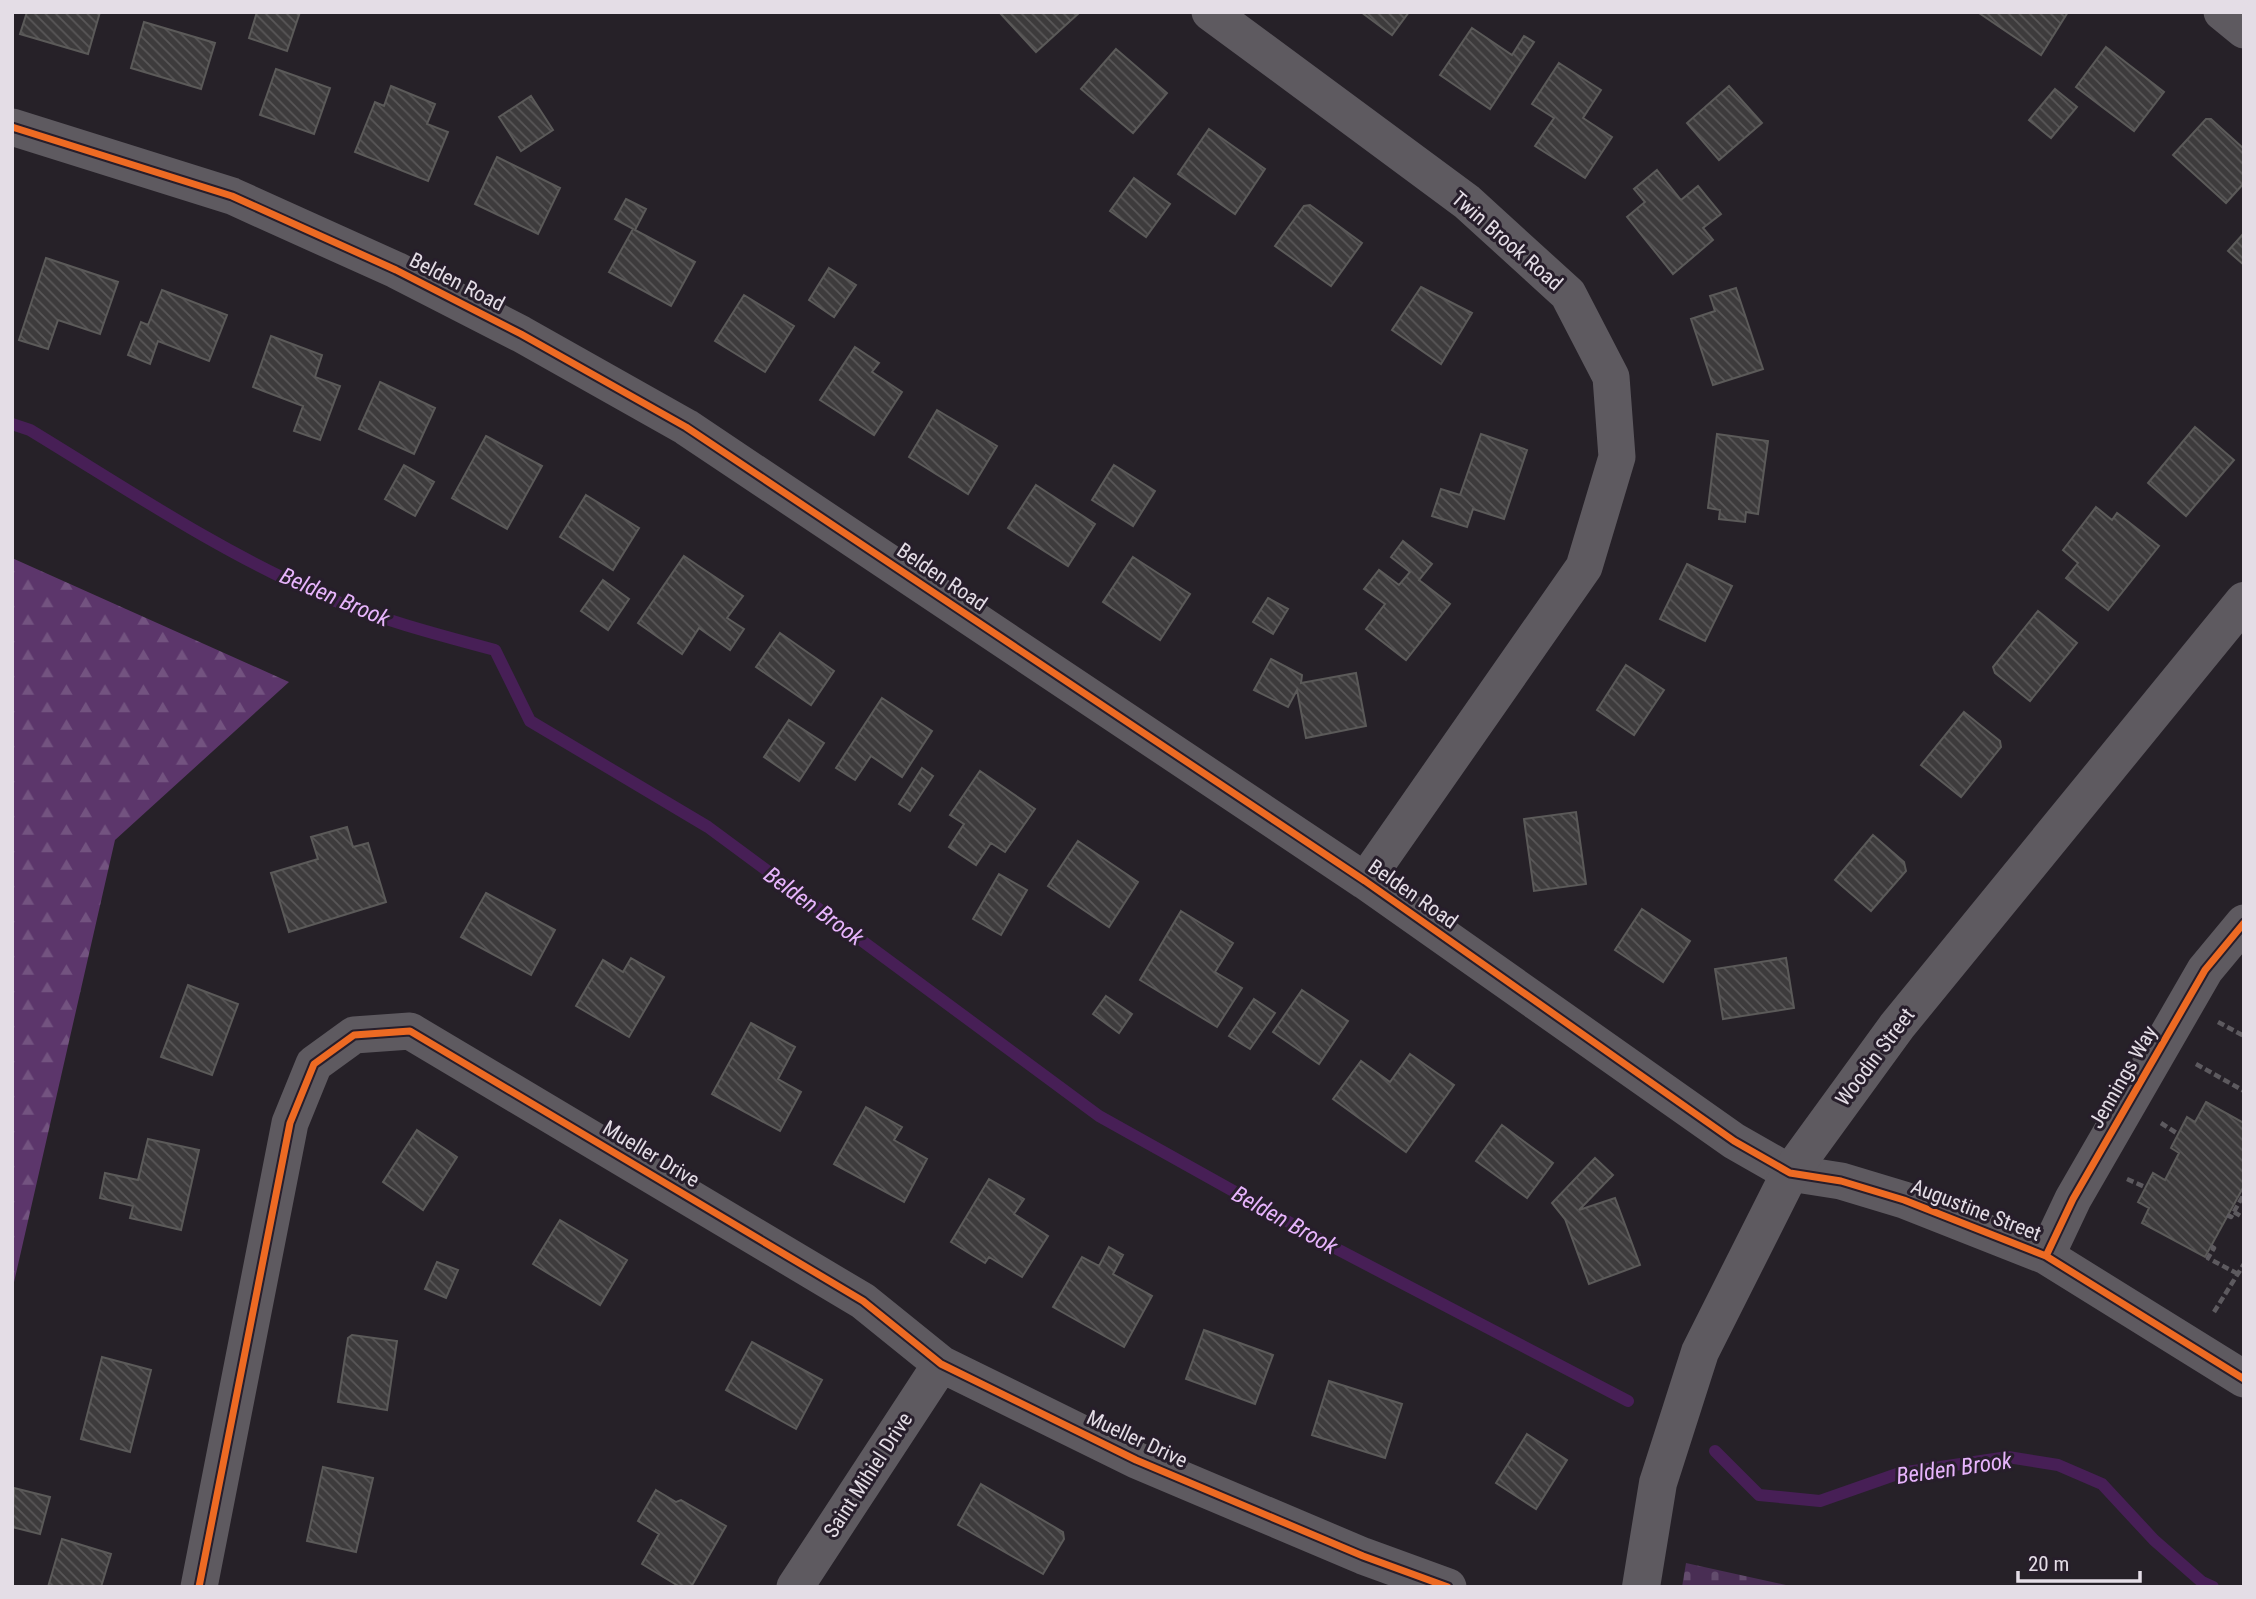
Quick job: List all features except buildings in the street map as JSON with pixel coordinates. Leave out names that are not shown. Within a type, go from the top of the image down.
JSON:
[{"type":"main road","name":"Woodin Street","points":[[1641,1587],[1658,1483],[1700,1352],[1790,1173],[1897,1026],[2244,601]]},
{"type":"street","name":"Twin Brook Road","points":[[1210,12],[1467,202],[1568,294],[1611,377],[1617,457],[1584,567],[1365,881]]},
{"type":"street","points":[[2222,12],[2244,30]]},
{"type":"street","name":"Belden Road","points":[[12,127],[232,196],[396,270],[545,347],[686,427],[1365,881],[1734,1141],[1790,1173]]},
{"type":"street","name":"Jennings Way","points":[[2046,1256],[2073,1199],[2205,970],[2244,923]]},
{"type":"street","name":"Mueller Drive","points":[[199,1587],[290,1123],[314,1064],[354,1035],[410,1031],[863,1301],[941,1364],[1136,1460],[1363,1556],[1448,1587]]},
{"type":"street","name":"Augustine Street","points":[[1790,1173],[1842,1181],[1904,1200],[2046,1256],[2244,1379]]},
{"type":"street","name":"Saint Mihiel Drive","points":[[796,1587],[941,1364]]},
{"type":"path","points":[[2214,1020],[2244,1036]]},
{"type":"path","points":[[2190,1060],[2244,1091]]},
{"type":"path","points":[[2155,1120],[2178,1134]]},
{"type":"path","points":[[2123,1177],[2146,1187]]},
{"type":"path","points":[[2227,1215],[2231,1217],[2243,1194]]},
{"type":"path","points":[[2234,1212],[2244,1218]]},
{"type":"path","points":[[2211,1246],[2214,1248],[2208,1258],[2238,1274]]},
{"type":"path","points":[[2214,1312],[2244,1264]]},
{"type":"green space","points":[[12,558],[289,682],[115,840],[12,1291]]},
{"type":"green space","points":[[1686,1563],[1795,1587],[1682,1587]]},
{"type":"waterway","name":"Belden Brook","points":[[12,424],[30,430],[171,517],[280,577],[361,611],[495,650],[530,721],[708,827],[1099,1116],[1337,1249],[1628,1401]]},
{"type":"waterway","name":"Belden Brook","points":[[1715,1451],[1759,1495],[1820,1501],[1900,1473],[2008,1457],[2058,1465],[2102,1484],[2154,1540],[2202,1582],[2213,1587]]},
{"type":"cycle path","points":[[12,127],[232,196],[396,270],[521,334],[686,427],[1365,881],[1734,1141],[1790,1173],[1841,1181],[1904,1200],[2046,1256],[2244,1379]]},
{"type":"cycle path","points":[[2046,1256],[2073,1199],[2205,970],[2244,923]]},
{"type":"cycle path","points":[[199,1587],[290,1123],[314,1064],[354,1035],[410,1031],[863,1301],[941,1364],[1136,1460],[1363,1556],[1448,1587]]}]
